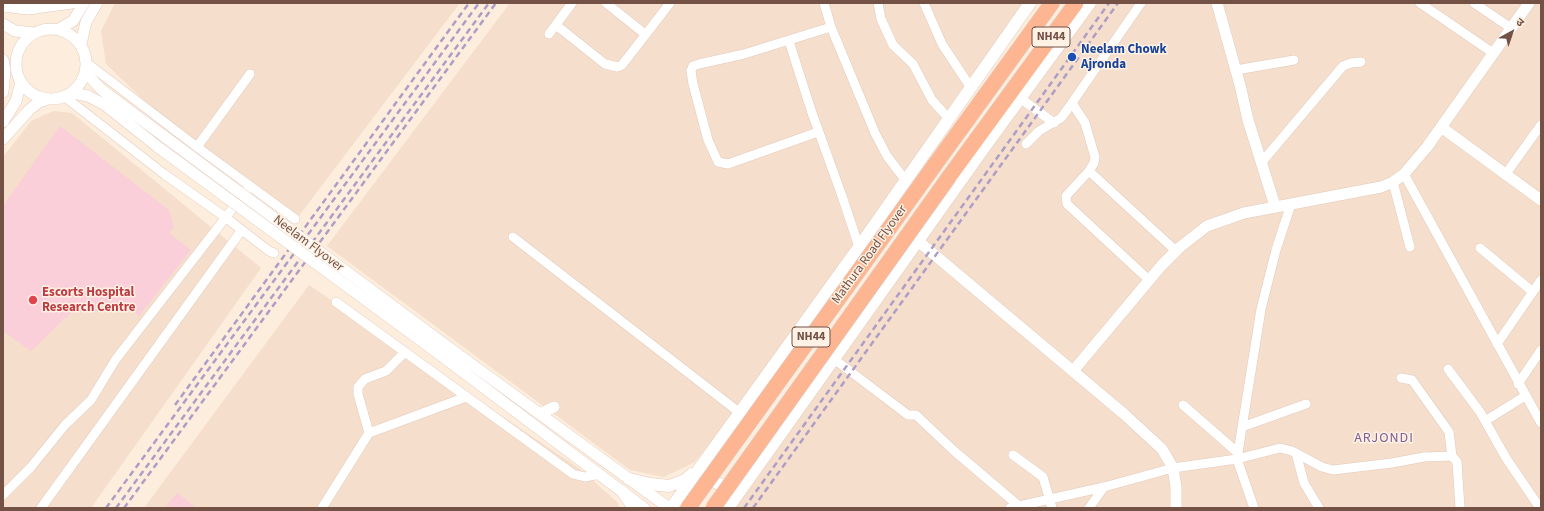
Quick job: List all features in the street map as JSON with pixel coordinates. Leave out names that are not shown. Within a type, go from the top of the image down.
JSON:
[{"type":"highway","name":"Mathura Road Flyover","points":[[688,508],[1052,3]]},
{"type":"highway","name":"NH44","points":[[1026,72],[1076,3]]},
{"type":"highway","name":"Mathura Road Flyover","points":[[713,508],[949,177],[1026,72]]},
{"type":"highway","points":[[986,145],[1026,72]]},
{"type":"main road","points":[[670,508],[740,414],[859,248],[1030,3]]},
{"type":"main road","points":[[728,508],[986,145],[1090,3]]},
{"type":"main road","points":[[702,466],[708,475],[717,483],[734,491],[742,488]]},
{"type":"main road","points":[[629,479],[650,484],[669,486],[685,480],[702,466]]},
{"type":"main road","points":[[622,491],[634,508]]},
{"type":"street","points":[[3,6],[28,9],[41,5],[72,3]]},
{"type":"street","points":[[60,30],[73,21],[84,3]]},
{"type":"street","points":[[80,44],[86,22],[97,3]]},
{"type":"street","points":[[549,34],[572,3]]},
{"type":"street","points":[[606,3],[645,34]]},
{"type":"street","points":[[556,25],[605,64],[618,67],[622,65],[670,3]]},
{"type":"street","points":[[824,3],[831,27],[875,133],[887,156],[906,181]]},
{"type":"street","points":[[878,3],[881,19],[893,45],[913,64],[932,100],[949,119]]},
{"type":"street","points":[[924,3],[942,44],[971,88]]},
{"type":"street","points":[[1026,144],[1039,131],[1061,118],[1141,3]]},
{"type":"street","points":[[1217,3],[1236,70],[1248,120],[1275,206]]},
{"type":"street","points":[[1420,3],[1493,53]]},
{"type":"street","points":[[1474,3],[1511,28]]},
{"type":"street","points":[[1073,371],[1149,280],[1176,251],[1207,226],[1231,216],[1381,186],[1393,182],[1404,174],[1441,127],[1529,3]]},
{"type":"street","points":[[3,24],[15,31],[34,33]]},
{"type":"street","points":[[818,132],[722,164],[715,159],[708,140],[691,71],[693,66],[744,54],[831,27]]},
{"type":"street","points":[[3,139],[29,110],[39,102],[60,99],[69,95],[85,78],[86,55],[80,44],[70,34],[60,30],[46,29],[34,33],[23,43],[17,54],[16,66],[21,82],[31,94],[45,100]]},
{"type":"street","points":[[789,41],[818,132],[842,196],[859,248]]},
{"type":"street","points":[[3,52],[16,66]]},
{"type":"street","points":[[3,60],[5,70],[3,92]]},
{"type":"street","points":[[1236,70],[1294,60]]},
{"type":"street","points":[[1261,163],[1343,66],[1361,62]]},
{"type":"street","points":[[86,68],[295,219]]},
{"type":"street","name":"Neelam Flyover","points":[[86,68],[102,90],[449,354]]},
{"type":"street","points":[[197,147],[250,74]]},
{"type":"street","points":[[3,122],[16,101],[21,82]]},
{"type":"street","points":[[69,95],[164,174],[225,217],[241,231],[274,253]]},
{"type":"street","name":"Neelam Flyover","points":[[69,95],[88,96],[105,105],[158,147],[449,354]]},
{"type":"street","points":[[1020,98],[1054,122]]},
{"type":"street","points":[[1072,103],[1085,123],[1094,150],[1094,163],[1089,171],[1066,196],[1067,204],[1149,280]]},
{"type":"street","points":[[1505,175],[1541,125]]},
{"type":"street","points":[[1441,127],[1541,200]]},
{"type":"street","points":[[1089,171],[1176,251]]},
{"type":"street","points":[[1404,174],[1518,384],[1541,423]]},
{"type":"street","points":[[1393,182],[1410,248]]},
{"type":"street","points":[[3,495],[31,467],[65,425],[91,400],[116,359],[250,186]]},
{"type":"street","points":[[1254,508],[1238,456],[1261,309],[1276,250],[1291,204]]},
{"type":"street","points":[[41,508],[241,231]]},
{"type":"street","points":[[513,236],[740,414]]},
{"type":"street","points":[[918,241],[1148,434],[1162,449],[1173,468],[1176,486],[1176,508]]},
{"type":"street","points":[[1480,248],[1533,292]]},
{"type":"street","points":[[1497,344],[1541,280]]},
{"type":"street","points":[[336,302],[573,474],[585,478],[600,474]]},
{"type":"street","points":[[1518,384],[1541,350]]},
{"type":"street","points":[[369,432],[358,394],[358,387],[366,380],[386,371],[405,352]]},
{"type":"street","points":[[449,354],[540,414],[670,508]]},
{"type":"street","points":[[449,354],[644,508]]},
{"type":"street","points":[[834,359],[908,415],[916,415],[953,450],[1020,506]]},
{"type":"street","points":[[1448,369],[1485,421],[1506,458],[1540,508]]},
{"type":"street","points":[[1401,378],[1412,380],[1448,432],[1452,456],[1457,462],[1460,508]]},
{"type":"street","points":[[1485,421],[1525,396]]},
{"type":"street","points":[[322,508],[369,432],[466,397]]},
{"type":"street","points":[[1242,427],[1306,404]]},
{"type":"street","points":[[1182,405],[1238,456]]},
{"type":"street","points":[[540,414],[554,408]]},
{"type":"street","points":[[1010,508],[1050,498],[1104,488],[1173,468],[1280,448],[1296,453],[1322,467],[1333,470],[1392,463],[1424,457],[1452,456]]},
{"type":"street","points":[[1296,453],[1304,483],[1319,508]]},
{"type":"street","points":[[1013,455],[1043,477],[1052,508]]},
{"type":"street","points":[[1089,508],[1104,488]]},
{"type":"shaded area","points":[[115,3],[460,3],[298,217],[158,114],[106,64],[101,31]]},
{"type":"shaded area","points":[[510,3],[1036,3],[728,420],[695,462],[664,477],[630,470],[327,246]]},
{"type":"shaded area","points":[[1090,3],[1541,3],[1541,508],[731,508]]},
{"type":"shaded area","points":[[53,111],[72,113],[261,268],[91,508],[3,508],[3,157],[31,121]]},
{"type":"shaded area","points":[[60,126],[169,210],[174,227],[169,233],[191,250],[139,316],[125,305],[103,304],[94,314],[80,304],[31,351],[3,331],[3,206]]},
{"type":"shaded area","points":[[309,285],[580,469],[617,502],[620,508],[144,508]]},
{"type":"shaded area","points":[[177,493],[197,508],[165,508]]},
{"type":"railway","points":[[175,405],[469,3]]},
{"type":"railway","points":[[106,508],[479,3]]},
{"type":"railway","points":[[116,508],[489,3]]},
{"type":"railway","points":[[124,508],[496,3]]},
{"type":"railway","points":[[744,508],[1109,3]]},
{"type":"railway","points":[[753,508],[1118,3]]},
{"type":"place","name":"Neelam Chowk Ajronda","points":[[1072,57]]},
{"type":"place","name":"Escorts Hospital Research Centre","points":[[33,300]]},
{"type":"district","name":"ARJONDI","points":[[1384,439]]}]
